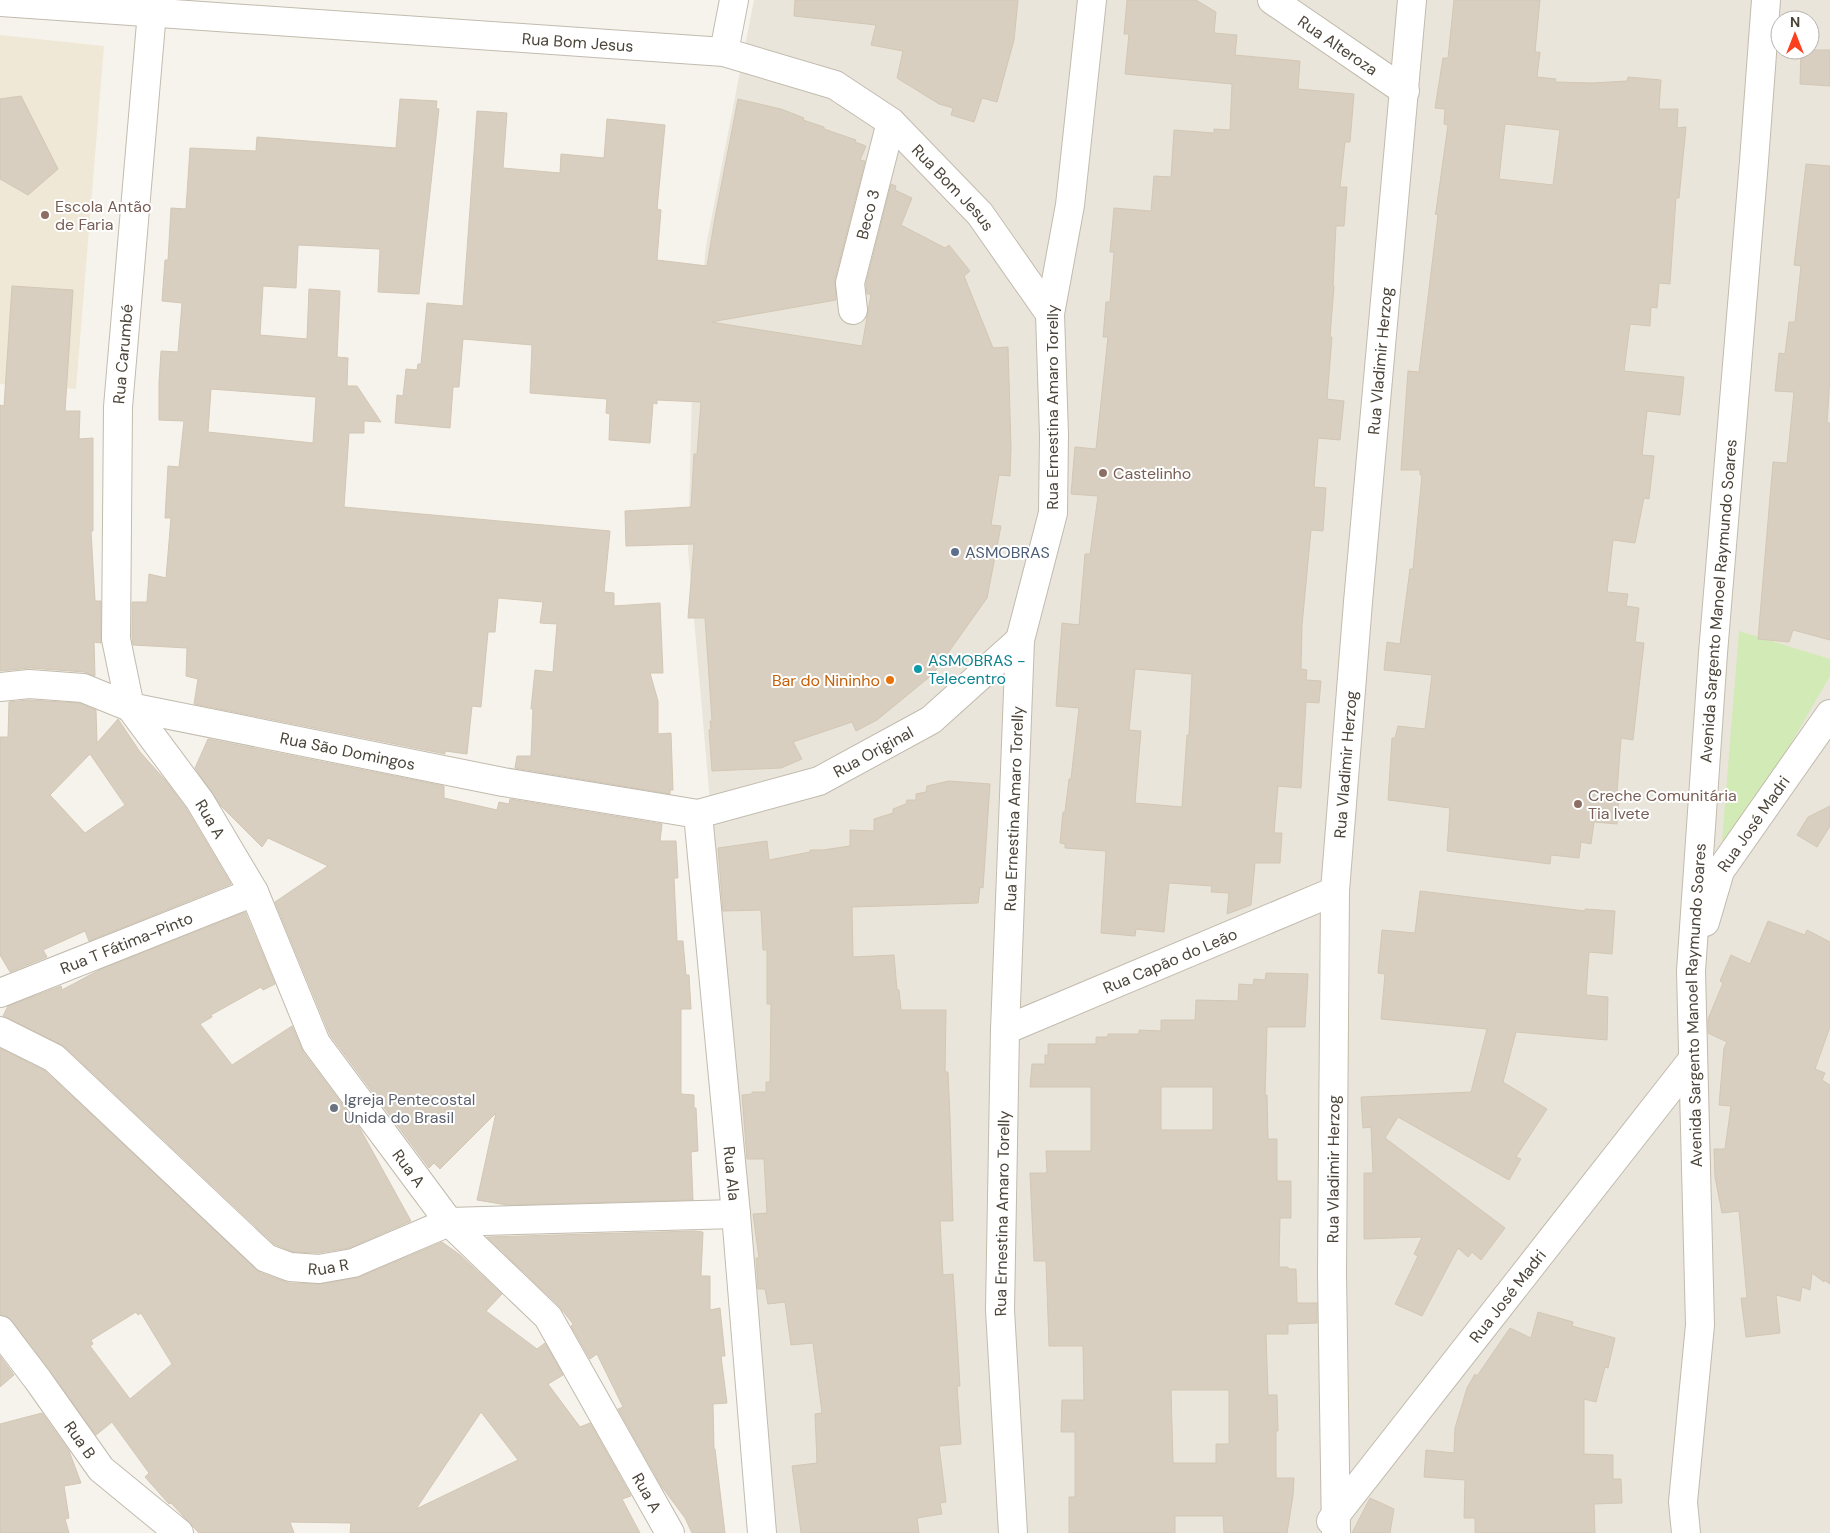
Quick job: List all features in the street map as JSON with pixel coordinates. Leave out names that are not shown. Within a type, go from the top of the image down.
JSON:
[{"type":"street","points":[[724,52],[734,0]]},
{"type":"street","name":"Rua Ernestina Amaro Torelly","points":[[1013,1533],[1000,1310],[1005,1030],[1020,640],[1053,512],[1054,435],[1050,314],[1070,205],[1092,0]]},
{"type":"street","name":"Rua Alteroza","points":[[1272,0],[1404,91]]},
{"type":"street","name":"Rua Vladimir Herzog","points":[[1331,1527],[1335,891],[1357,612],[1412,0]]},
{"type":"street","name":"Avenida Sargento Manoel Raymundo Soares","points":[[1686,1533],[1683,1502],[1700,1325],[1691,971],[1713,652],[1766,0]]},
{"type":"street","name":"Rua Bom Jesus","points":[[0,2],[153,7],[724,52],[835,85],[891,122],[980,214],[1050,314]]},
{"type":"street","name":"Rua Carumbé","points":[[130,707],[116,639],[118,407],[153,7]]},
{"type":"street","name":"Beco 3","points":[[853,310],[850,283],[891,122]]},
{"type":"street","name":"Rua Original","points":[[698,814],[818,782],[931,720],[1020,640]]},
{"type":"street","name":"Rua São Domingos","points":[[0,687],[29,684],[83,688],[130,707],[503,782],[698,814]]},
{"type":"street","name":"Rua A","points":[[130,707],[200,801],[254,892],[316,1043],[449,1222],[548,1317],[670,1533]]},
{"type":"street","name":"Rua José Madri","points":[[1691,971],[1720,871],[1830,714]]},
{"type":"street","name":"Rua Ala","points":[[698,814],[736,1214],[762,1533]]},
{"type":"street","name":"Rua Capão do Leão","points":[[1005,1030],[1335,891]]},
{"type":"street","name":"Rua T Fátima-Pinto","points":[[0,993],[254,892]]},
{"type":"street","name":"Rua R","points":[[0,1031],[54,1058],[266,1258],[290,1267],[319,1269],[353,1263],[449,1222],[736,1214]]},
{"type":"street","name":"Rua José Madri","points":[[1331,1527],[1693,1059]]},
{"type":"street","name":"Rua B","points":[[0,1330],[101,1469],[179,1533]]},
{"type":"shaded area","points":[[754,0],[1830,0],[1830,1533],[774,1533],[688,550],[692,391],[706,246]]},
{"type":"shaded area","name":"Escola Antão de Faria","points":[[0,35],[104,46],[76,389],[0,384]]},
{"type":"green space","points":[[1739,631],[1830,659],[1830,676],[1720,866]]},
{"type":"building","points":[[795,0],[1018,0],[1014,40],[997,102],[982,98],[974,122],[951,115],[953,108],[939,104],[897,78],[903,51],[871,45],[876,25],[794,16]]},
{"type":"building","points":[[1127,0],[1196,0],[1216,12],[1214,33],[1237,35],[1235,55],[1300,61],[1298,89],[1354,94],[1350,142],[1345,142],[1340,187],[1347,187],[1344,226],[1336,226],[1330,337],[1332,337],[1327,399],[1344,401],[1340,440],[1318,438],[1314,487],[1326,488],[1323,531],[1311,530],[1302,625],[1301,669],[1307,670],[1306,680],[1321,681],[1319,703],[1306,702],[1301,788],[1278,786],[1274,833],[1282,833],[1280,863],[1255,863],[1251,905],[1227,914],[1229,893],[1211,892],[1212,886],[1169,883],[1164,932],[1136,929],[1135,936],[1101,933],[1106,851],[1065,848],[1065,844],[1060,843],[1063,812],[1065,812],[1069,779],[1071,779],[1079,708],[1056,706],[1062,623],[1079,625],[1085,554],[1090,554],[1098,496],[1071,494],[1075,447],[1096,449],[1108,337],[1103,337],[1106,302],[1110,302],[1114,252],[1110,252],[1114,208],[1151,211],[1154,176],[1171,177],[1174,130],[1214,133],[1214,129],[1230,130],[1232,84],[1125,74],[1129,34],[1124,34]],"holes":[[[1135,669],[1192,674],[1189,735],[1187,735],[1182,807],[1135,803],[1141,731],[1129,730]]]},
{"type":"building","points":[[1454,0],[1540,0],[1535,52],[1540,52],[1537,77],[1556,79],[1555,82],[1592,83],[1627,81],[1628,77],[1661,80],[1659,109],[1678,109],[1677,128],[1686,127],[1679,198],[1676,198],[1670,284],[1659,283],[1657,308],[1651,307],[1650,326],[1630,324],[1624,371],[1684,377],[1680,415],[1647,411],[1642,455],[1654,456],[1649,499],[1644,498],[1635,543],[1613,540],[1607,592],[1628,594],[1626,606],[1639,608],[1635,642],[1644,643],[1633,740],[1621,738],[1617,824],[1594,822],[1591,844],[1581,842],[1579,858],[1551,855],[1550,864],[1447,851],[1450,808],[1388,800],[1392,738],[1395,738],[1398,726],[1425,729],[1432,675],[1384,670],[1387,642],[1400,644],[1410,569],[1413,569],[1422,475],[1420,475],[1420,470],[1401,470],[1408,371],[1419,372],[1438,215],[1435,214],[1448,125],[1444,124],[1445,109],[1435,108],[1443,58],[1448,58]],"holes":[[[1505,124],[1560,130],[1553,185],[1499,179]]]},
{"type":"building","points":[[1820,50],[1830,50],[1830,86],[1800,84],[1801,60],[1820,60]]},
{"type":"building","points":[[21,96],[58,169],[28,195],[0,179],[0,99]]},
{"type":"building","points":[[400,99],[437,101],[436,108],[439,109],[419,294],[378,292],[380,249],[298,245],[296,288],[263,286],[260,335],[307,339],[309,289],[340,291],[337,357],[348,358],[347,386],[357,386],[381,422],[364,421],[364,433],[349,433],[344,507],[610,531],[604,592],[614,593],[614,606],[660,603],[663,673],[650,673],[658,701],[658,734],[671,733],[673,790],[670,790],[670,794],[515,768],[517,756],[531,756],[533,709],[531,709],[535,670],[553,672],[557,624],[540,623],[543,602],[498,598],[495,632],[488,632],[481,707],[472,706],[467,754],[445,751],[445,754],[194,704],[198,679],[186,676],[187,648],[133,645],[132,602],[147,602],[149,574],[166,578],[171,518],[165,518],[168,466],[179,467],[184,421],[159,420],[159,383],[161,351],[178,352],[182,303],[162,301],[165,260],[168,260],[171,208],[186,209],[190,148],[256,151],[257,137],[396,148]],"holes":[[[211,389],[316,397],[313,443],[208,432]]]},
{"type":"building","points":[[738,99],[781,109],[804,118],[803,120],[824,127],[824,129],[856,140],[855,142],[866,146],[860,160],[865,161],[835,279],[836,300],[711,322],[862,346],[871,294],[867,294],[866,284],[891,184],[896,186],[895,190],[912,198],[901,225],[945,248],[949,245],[970,271],[964,276],[993,348],[1008,347],[1010,476],[999,475],[991,525],[1001,526],[987,598],[933,674],[877,720],[856,731],[852,722],[793,742],[802,759],[781,768],[712,771],[709,730],[711,729],[710,721],[712,721],[705,618],[688,618],[694,544],[626,546],[625,511],[691,507],[694,454],[697,454],[701,402],[657,400],[657,404],[653,403],[650,443],[609,440],[610,414],[606,413],[607,399],[530,393],[532,345],[463,339],[459,387],[453,387],[450,428],[395,423],[397,395],[403,396],[406,369],[417,370],[418,364],[421,364],[427,303],[463,306],[477,111],[507,113],[503,168],[560,173],[561,154],[604,158],[607,119],[665,125],[657,209],[661,210],[657,260],[707,266]]},
{"type":"building","points":[[1806,164],[1830,166],[1830,377],[1827,423],[1830,423],[1830,640],[1793,630],[1789,642],[1758,639],[1773,462],[1787,463],[1794,392],[1775,391],[1779,353],[1785,354],[1789,322],[1795,322],[1801,266],[1794,265]]},
{"type":"building","points":[[12,286],[73,290],[65,411],[80,411],[79,439],[93,438],[93,531],[91,531],[95,601],[101,601],[101,643],[94,642],[95,676],[84,672],[30,668],[0,671],[0,405],[4,406]]},
{"type":"building","points":[[29,700],[79,703],[96,710],[97,743],[118,719],[140,752],[165,780],[187,810],[231,884],[89,941],[85,931],[43,950],[47,957],[10,972],[0,955],[0,737],[8,737],[9,702]],"holes":[[[90,754],[125,805],[85,833],[50,795]]]},
{"type":"building","points":[[208,739],[444,786],[444,798],[497,810],[499,802],[509,804],[510,799],[662,824],[660,841],[676,841],[678,878],[674,878],[677,941],[683,941],[686,975],[689,975],[691,1009],[681,1009],[681,1094],[694,1095],[694,1108],[696,1108],[698,1151],[691,1152],[693,1200],[507,1205],[477,1200],[496,1113],[440,1169],[434,1163],[429,1168],[330,1035],[275,902],[328,866],[268,838],[262,847],[220,805],[195,768]]},
{"type":"building","points":[[949,781],[990,784],[983,888],[980,887],[978,903],[852,907],[853,957],[894,955],[901,1010],[946,1010],[945,1072],[948,1072],[953,1221],[940,1221],[943,1275],[953,1274],[960,1386],[957,1386],[961,1444],[939,1446],[946,1502],[940,1503],[942,1514],[917,1518],[919,1533],[801,1533],[792,1466],[817,1463],[815,1414],[822,1413],[813,1343],[791,1345],[785,1302],[768,1304],[765,1289],[758,1289],[756,1258],[759,1258],[753,1214],[767,1213],[764,1159],[747,1159],[742,1095],[752,1094],[752,1092],[766,1092],[766,1082],[770,1082],[771,1004],[767,1004],[767,950],[763,950],[761,910],[723,911],[718,848],[767,841],[769,860],[810,852],[810,850],[850,846],[850,830],[874,831],[874,819],[893,813],[893,809],[906,804],[907,800],[916,800],[916,794],[926,792],[927,786]]},
{"type":"building","points":[[1830,806],[1830,826],[1817,847],[1797,835],[1808,817]]},
{"type":"building","points":[[1420,891],[1585,911],[1585,909],[1615,911],[1612,954],[1589,952],[1586,995],[1608,997],[1607,1040],[1516,1032],[1503,1082],[1547,1109],[1516,1157],[1521,1159],[1509,1180],[1398,1117],[1385,1138],[1505,1228],[1481,1260],[1472,1252],[1468,1257],[1458,1248],[1422,1316],[1395,1304],[1418,1256],[1414,1254],[1422,1237],[1364,1239],[1364,1173],[1373,1173],[1371,1127],[1363,1128],[1361,1097],[1471,1092],[1487,1029],[1381,1019],[1385,974],[1378,973],[1382,930],[1415,933]]},
{"type":"building","points":[[245,912],[275,984],[263,990],[261,987],[211,1015],[212,1017],[200,1024],[232,1065],[292,1026],[303,1052],[359,1127],[411,1221],[349,1248],[318,1253],[293,1252],[274,1244],[65,1047],[3,1016],[8,1006],[61,986],[62,990],[101,969]]},
{"type":"building","points":[[1768,921],[1805,935],[1807,930],[1830,942],[1830,1027],[1815,1069],[1825,1073],[1822,1080],[1830,1085],[1830,1284],[1812,1273],[1810,1290],[1802,1287],[1800,1301],[1776,1295],[1780,1333],[1746,1337],[1741,1298],[1747,1298],[1739,1211],[1722,1213],[1715,1177],[1714,1149],[1725,1149],[1731,1106],[1719,1105],[1724,1048],[1727,1042],[1708,1033],[1708,1019],[1723,983],[1720,981],[1731,955],[1750,964]]},
{"type":"building","points":[[1266,973],[1308,974],[1305,1027],[1267,1027],[1265,1095],[1267,1095],[1268,1139],[1277,1139],[1277,1181],[1291,1181],[1291,1218],[1280,1218],[1279,1267],[1296,1269],[1297,1303],[1317,1303],[1317,1323],[1288,1324],[1288,1334],[1266,1334],[1268,1395],[1277,1395],[1276,1478],[1294,1478],[1287,1533],[1224,1533],[1223,1516],[1175,1516],[1175,1533],[1069,1533],[1069,1497],[1075,1497],[1075,1432],[1061,1432],[1062,1400],[1084,1400],[1083,1346],[1049,1346],[1046,1261],[1034,1261],[1030,1173],[1047,1173],[1046,1151],[1091,1151],[1091,1087],[1030,1087],[1032,1064],[1045,1064],[1045,1055],[1048,1055],[1048,1044],[1096,1044],[1096,1037],[1108,1037],[1108,1034],[1139,1034],[1139,1030],[1161,1031],[1161,1020],[1195,1020],[1196,1000],[1238,1001],[1239,984],[1253,985],[1254,979],[1265,980]],"holes":[[[1161,1087],[1213,1087],[1213,1130],[1161,1130]],[[1171,1390],[1229,1390],[1229,1444],[1216,1444],[1216,1463],[1173,1463]]]},
{"type":"building","points":[[0,1048],[45,1071],[261,1273],[289,1283],[321,1284],[359,1277],[442,1242],[460,1255],[502,1294],[486,1311],[537,1349],[545,1343],[563,1375],[548,1384],[580,1427],[590,1423],[631,1496],[622,1499],[640,1533],[350,1533],[351,1523],[290,1522],[294,1533],[199,1533],[145,1477],[149,1473],[112,1422],[96,1435],[12,1321],[6,1316],[0,1315]],"holes":[[[136,1312],[138,1315],[141,1313],[172,1364],[130,1399],[90,1346],[93,1344],[91,1340]],[[481,1412],[518,1460],[416,1509]]]},
{"type":"building","points":[[703,1232],[701,1276],[710,1276],[710,1310],[720,1308],[725,1356],[721,1356],[727,1403],[713,1404],[714,1449],[725,1533],[692,1533],[685,1518],[662,1487],[618,1409],[623,1407],[597,1354],[590,1359],[571,1326],[573,1324],[559,1306],[487,1237]]},
{"type":"building","points":[[1538,1312],[1573,1322],[1572,1326],[1615,1338],[1608,1368],[1605,1367],[1596,1402],[1584,1399],[1584,1454],[1613,1455],[1613,1479],[1621,1479],[1622,1503],[1594,1504],[1595,1533],[1475,1533],[1475,1518],[1464,1518],[1465,1480],[1424,1477],[1426,1450],[1454,1453],[1455,1428],[1467,1388],[1475,1374],[1477,1376],[1510,1328],[1531,1338]]},
{"type":"building","points":[[0,1356],[14,1375],[0,1387]]},
{"type":"building","points":[[42,1413],[69,1451],[81,1483],[64,1486],[69,1518],[65,1519],[69,1533],[0,1533],[0,1424]]},
{"type":"building","points":[[1370,1498],[1394,1509],[1390,1533],[1352,1533]]},
{"type":"place","name":"Escola Antão de Faria","points":[[45,215]]},
{"type":"place","name":"Castelinho","points":[[1103,473]]},
{"type":"place","name":"ASMOBRAS","points":[[955,552]]},
{"type":"place","name":"ASMOBRAS - Telecentro","points":[[918,669]]},
{"type":"place","name":"Bar do Nininho","points":[[890,680]]},
{"type":"place","name":"Creche Comunitária Tia Ivete","points":[[1578,804]]},
{"type":"place","name":"Igreja Pentecostal Unida do Brasil","points":[[334,1108]]}]
